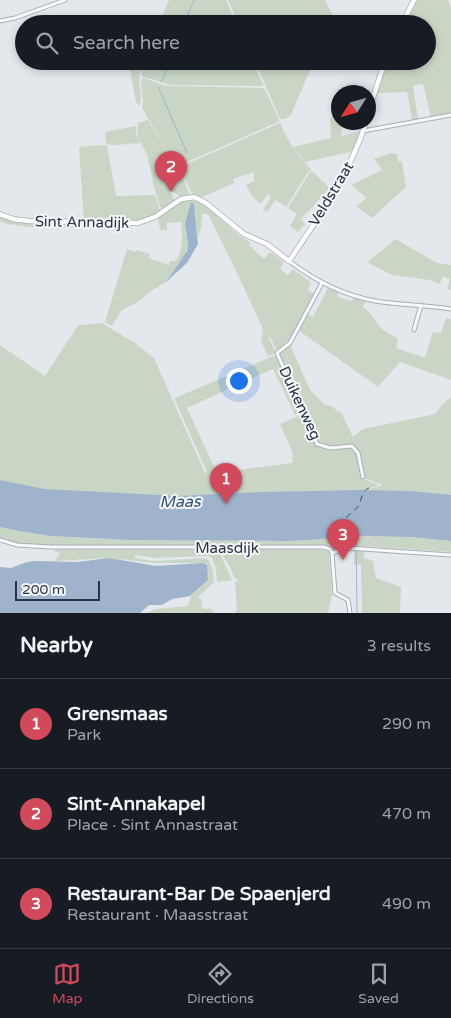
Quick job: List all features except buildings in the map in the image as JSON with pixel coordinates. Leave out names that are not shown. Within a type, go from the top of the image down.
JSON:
[{"type":"street","points":[[23,15],[65,0]]},
{"type":"street","points":[[406,15],[414,0]]},
{"type":"street","points":[[0,21],[15,18]]},
{"type":"street","points":[[376,89],[382,70]]},
{"type":"street","points":[[363,131],[451,115]]},
{"type":"street","name":"Veldstraat","points":[[289,260],[326,208],[343,178],[363,131]]},
{"type":"street","name":"Sint Annadijk","points":[[0,214],[13,219],[30,221],[133,223],[149,220],[181,199],[191,197],[200,199],[244,234],[271,247],[289,260]]},
{"type":"street","points":[[289,260],[305,274],[343,292],[374,301],[451,309]]},
{"type":"street","name":"Duikenweg","points":[[322,283],[290,343],[277,353],[317,444],[330,448],[342,448],[351,445],[358,453],[363,476]]},
{"type":"street","points":[[414,330],[421,305]]},
{"type":"street","name":"Maasdijk","points":[[0,540],[17,545],[51,548],[324,547],[332,553],[344,548],[357,548],[451,555]]},
{"type":"street","points":[[332,553],[335,593],[348,600],[350,613]]},
{"type":"green space","points":[[169,0],[226,0],[232,15],[163,15]]},
{"type":"green space","points":[[228,0],[325,0],[332,15],[235,15]]},
{"type":"green space","points":[[416,0],[448,0],[451,8],[451,114],[431,117],[423,84],[413,86],[418,119],[412,120],[407,92],[376,93],[383,70],[436,70],[436,15],[408,15]]},
{"type":"green space","points":[[130,70],[141,70],[139,78],[141,98],[139,106],[136,102]]},
{"type":"green space","points":[[143,70],[256,70],[264,86],[170,85],[141,76]]},
{"type":"green space","points":[[259,70],[310,70],[291,115],[285,119],[280,119]]},
{"type":"green space","points":[[143,78],[166,86],[263,88],[279,120],[178,166],[142,108],[141,81]]},
{"type":"green space","points":[[330,118],[331,130],[342,130],[342,136],[362,131],[354,151],[305,162],[293,147],[331,138]]},
{"type":"green space","points":[[148,120],[182,175],[190,195],[181,197],[170,190],[169,192],[175,201],[163,210],[160,207],[154,187],[147,154],[137,136],[138,123]]},
{"type":"green space","points":[[280,123],[293,148],[312,170],[308,172],[286,207],[276,200],[267,212],[263,210],[271,197],[268,194],[260,204],[252,196],[246,185],[254,181],[254,172],[233,179],[234,183],[200,198],[193,196],[180,167]]},
{"type":"green space","points":[[136,126],[136,135],[140,143],[106,144],[105,132]]},
{"type":"green space","points":[[107,146],[116,196],[155,195],[160,211],[152,216],[133,221],[84,221],[79,147]]},
{"type":"green space","points":[[391,153],[397,154],[398,161],[402,162],[406,187],[372,218],[356,206],[367,198],[351,185],[382,170],[374,159]]},
{"type":"green space","points":[[310,172],[313,172],[330,188],[301,219],[305,224],[298,232],[290,226],[297,214],[288,208]]},
{"type":"green space","points":[[188,199],[195,200],[210,209],[250,242],[249,245],[264,259],[270,252],[284,262],[280,269],[288,275],[293,269],[311,283],[308,290],[315,294],[286,346],[277,351],[269,338],[276,353],[268,356],[261,341],[263,329],[208,214],[202,214],[198,237],[194,204],[185,229],[188,244],[185,256],[166,282],[138,302],[122,310],[112,326],[105,322],[127,249],[150,254],[148,258],[169,265],[170,261],[175,261],[178,257],[182,243],[181,222],[167,223],[167,230],[160,230],[158,217],[178,202]]},
{"type":"green space","points":[[0,216],[19,222],[132,226],[131,229],[31,227],[7,224],[0,221]]},
{"type":"green space","points":[[396,239],[437,263],[451,265],[451,290],[447,289],[450,279],[443,276],[440,284],[430,280],[392,275],[367,262]]},
{"type":"green space","points":[[328,288],[338,292],[338,297],[352,301],[354,297],[366,300],[363,307],[382,329],[397,338],[396,348],[425,358],[433,332],[441,333],[446,318],[451,319],[451,380],[400,362],[378,387],[298,330],[306,314],[313,317]]},
{"type":"green space","points":[[102,323],[135,343],[154,358],[205,473],[207,472],[175,398],[276,355],[302,412],[295,415],[273,369],[187,408],[215,469],[223,469],[223,472],[292,463],[293,453],[280,424],[303,414],[316,445],[333,449],[350,446],[358,454],[363,479],[379,485],[363,490],[381,486],[381,484],[364,478],[359,454],[352,445],[337,447],[318,443],[279,355],[290,345],[310,390],[325,405],[332,406],[341,412],[353,437],[363,429],[435,414],[451,397],[451,518],[0,512],[0,345],[45,376],[77,327],[80,325]]},
{"type":"green space","points":[[0,527],[50,536],[102,539],[290,541],[332,538],[345,541],[328,544],[328,547],[66,546],[15,543],[0,539]]},
{"type":"green space","points":[[394,536],[451,541],[451,552],[363,546],[335,550],[329,548],[351,541],[350,539],[338,537]]},
{"type":"green space","points":[[354,549],[364,549],[364,558],[373,561],[376,578],[401,587],[400,613],[362,613],[361,564],[354,565]]},
{"type":"green space","points":[[54,550],[218,550],[232,580],[217,582],[216,569],[212,558],[208,556],[154,558],[135,555],[135,558],[154,561],[205,558],[209,560],[213,571],[214,582],[198,597],[202,600],[201,607],[210,608],[215,613],[146,613],[156,609],[188,606],[191,596],[208,580],[202,563],[155,563],[109,558],[55,561],[60,553]]},
{"type":"green space","points":[[327,550],[329,553],[332,595],[328,613],[235,613],[237,610],[235,582],[239,581],[234,577],[224,558],[222,551]]},
{"type":"water","points":[[191,202],[194,204],[198,244],[187,263],[166,282],[187,251],[188,244],[185,224]]},
{"type":"water","name":"Maas","points":[[0,480],[44,489],[179,496],[361,490],[410,491],[451,495],[451,541],[369,536],[290,541],[130,540],[50,536],[0,527]]},
{"type":"water","points":[[109,558],[156,566],[202,563],[207,565],[208,580],[190,596],[172,599],[162,605],[149,605],[140,613],[0,613],[0,567],[11,568],[36,561],[78,562]]},
{"type":"waterway","points":[[188,15],[194,0]]},
{"type":"waterway","points":[[161,82],[166,70]]},
{"type":"waterway","points":[[159,87],[187,153]]},
{"type":"waterway","points":[[356,536],[357,613]]},
{"type":"ferry route","points":[[338,538],[331,534],[330,529],[356,509],[363,493],[369,488]]},
{"type":"place","name":"Sint-Annakapel","points":[[171,192]]},
{"type":"place","name":"Grensmaas","points":[[226,504]]},
{"type":"place","name":"Restaurant-Bar De Spaenjerd","points":[[343,560]]}]
